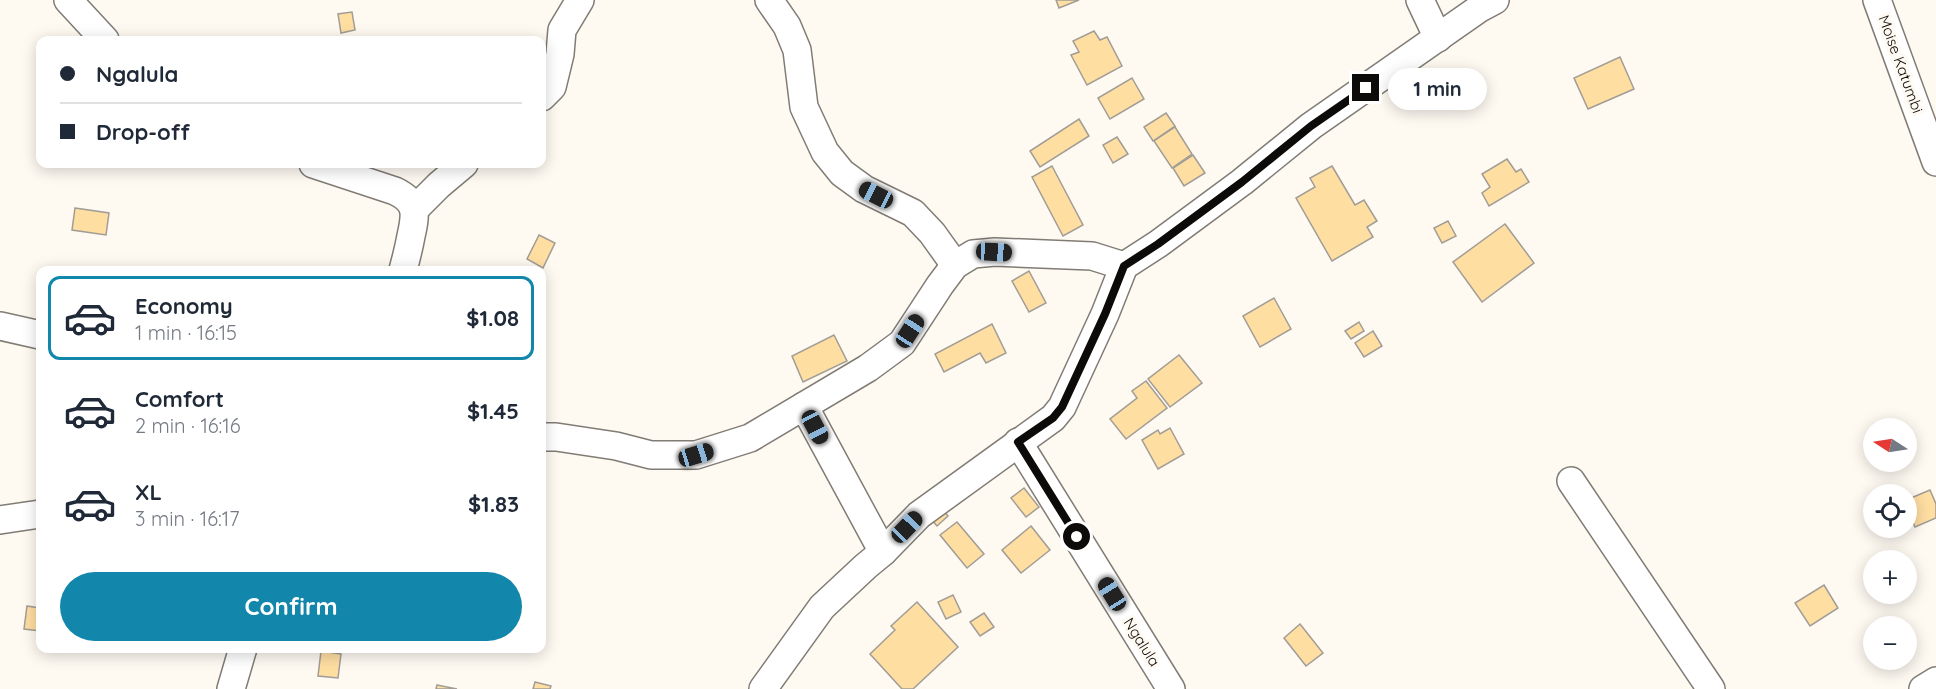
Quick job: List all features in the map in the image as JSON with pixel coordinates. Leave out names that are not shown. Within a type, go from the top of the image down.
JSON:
[{"type":"street","points":[[68,0],[101,36]]},
{"type":"street","points":[[546,93],[552,87],[560,54],[562,30],[580,0]]},
{"type":"street","points":[[769,0],[787,26],[797,50],[804,107],[825,152],[842,173],[864,189],[913,213],[932,233],[956,266]]},
{"type":"street","points":[[1420,0],[1438,38]]},
{"type":"street","points":[[763,689],[822,607],[883,552],[919,515],[1053,418],[1062,407],[1105,314],[1124,266],[1242,182],[1311,126],[1480,8],[1495,0]]},
{"type":"street","name":"Moise Katumbi","points":[[1877,0],[1936,162]]},
{"type":"street","points":[[325,168],[395,191],[411,202],[416,217],[404,266]]},
{"type":"street","points":[[414,210],[439,184],[459,168]]},
{"type":"street","points":[[546,437],[616,446],[651,454],[696,455],[750,438],[868,368],[902,342],[940,285],[956,266],[973,254],[994,252],[1092,256],[1124,266]]},
{"type":"street","points":[[0,326],[36,334]]},
{"type":"street","points":[[804,406],[883,552]]},
{"type":"street","name":"Ngalula","points":[[1018,442],[1171,689]]},
{"type":"street","points":[[1572,481],[1711,689]]},
{"type":"street","points":[[0,520],[36,515]]},
{"type":"street","points":[[231,689],[242,653]]},
{"type":"street","points":[[1923,689],[1936,681]]},
{"type":"building","points":[[1056,0],[1079,0],[1059,8]]},
{"type":"building","points":[[352,12],[355,30],[341,33],[338,14]]},
{"type":"building","points":[[1094,31],[1100,40],[1107,37],[1122,66],[1087,85],[1071,55],[1079,52],[1073,41]]},
{"type":"building","points":[[1620,57],[1634,89],[1588,109],[1574,78]]},
{"type":"building","points":[[1132,78],[1144,99],[1110,119],[1098,98]]},
{"type":"building","points":[[1166,113],[1175,126],[1153,141],[1144,127]]},
{"type":"building","points":[[1079,119],[1089,136],[1040,167],[1030,151]]},
{"type":"building","points":[[1175,127],[1192,154],[1172,168],[1154,141]]},
{"type":"building","points":[[1117,137],[1128,154],[1113,163],[1103,145]]},
{"type":"building","points":[[1193,155],[1205,173],[1184,186],[1173,168]]},
{"type":"building","points":[[1507,159],[1516,172],[1521,169],[1529,182],[1489,206],[1482,193],[1490,187],[1482,174]]},
{"type":"building","points":[[1052,166],[1083,225],[1063,236],[1032,177]]},
{"type":"building","points":[[1332,166],[1355,205],[1364,200],[1377,221],[1367,227],[1373,237],[1332,261],[1296,198],[1315,187],[1310,178]]},
{"type":"building","points":[[75,208],[109,213],[106,235],[72,230]]},
{"type":"building","points":[[1448,221],[1456,236],[1442,243],[1434,228]]},
{"type":"building","points":[[1505,224],[1534,263],[1482,302],[1453,262]]},
{"type":"building","points":[[539,235],[555,243],[544,266],[527,259]]},
{"type":"building","points":[[1029,271],[1046,303],[1029,312],[1012,281]]},
{"type":"building","points":[[1274,298],[1291,329],[1260,347],[1243,316]]},
{"type":"building","points":[[1359,322],[1364,331],[1351,339],[1345,331]]},
{"type":"building","points":[[992,324],[1006,353],[986,363],[980,353],[944,372],[935,354]]},
{"type":"building","points":[[1373,331],[1382,346],[1364,357],[1355,343]]},
{"type":"building","points":[[834,335],[847,361],[803,382],[792,356]]},
{"type":"building","points":[[1179,355],[1202,383],[1170,407],[1148,379]]},
{"type":"building","points":[[1146,381],[1167,408],[1126,439],[1110,419],[1137,398],[1132,391]]},
{"type":"building","points":[[1170,428],[1184,454],[1158,469],[1142,440],[1158,430],[1160,434]]},
{"type":"building","points":[[1024,488],[1039,507],[1026,517],[1011,498]]},
{"type":"building","points":[[1930,490],[1936,504],[1936,518],[1917,526],[1917,495]]},
{"type":"building","points":[[943,510],[948,516],[937,526],[931,519]]},
{"type":"building","points":[[957,522],[984,554],[967,568],[940,535]]},
{"type":"building","points":[[1031,526],[1050,550],[1021,573],[1002,550]]},
{"type":"building","points":[[1824,585],[1838,608],[1810,626],[1795,603]]},
{"type":"building","points":[[953,595],[961,612],[946,619],[938,602]]},
{"type":"building","points":[[917,602],[958,647],[913,689],[902,689],[870,654],[895,630],[891,626]]},
{"type":"building","points":[[27,606],[36,607],[36,630],[24,629]]},
{"type":"building","points":[[984,613],[994,627],[980,636],[970,622]]},
{"type":"building","points":[[1300,624],[1323,653],[1306,666],[1284,638]]},
{"type":"building","points":[[321,653],[341,654],[338,678],[318,676]]},
{"type":"building","points":[[535,682],[551,686],[550,689],[533,689]]},
{"type":"building","points":[[437,685],[457,689],[436,689]]},
{"type":"route","points":[[1077,537],[1018,442],[1053,418],[1062,407],[1105,314],[1124,266],[1158,244],[1242,182],[1311,126],[1366,88]]}]
